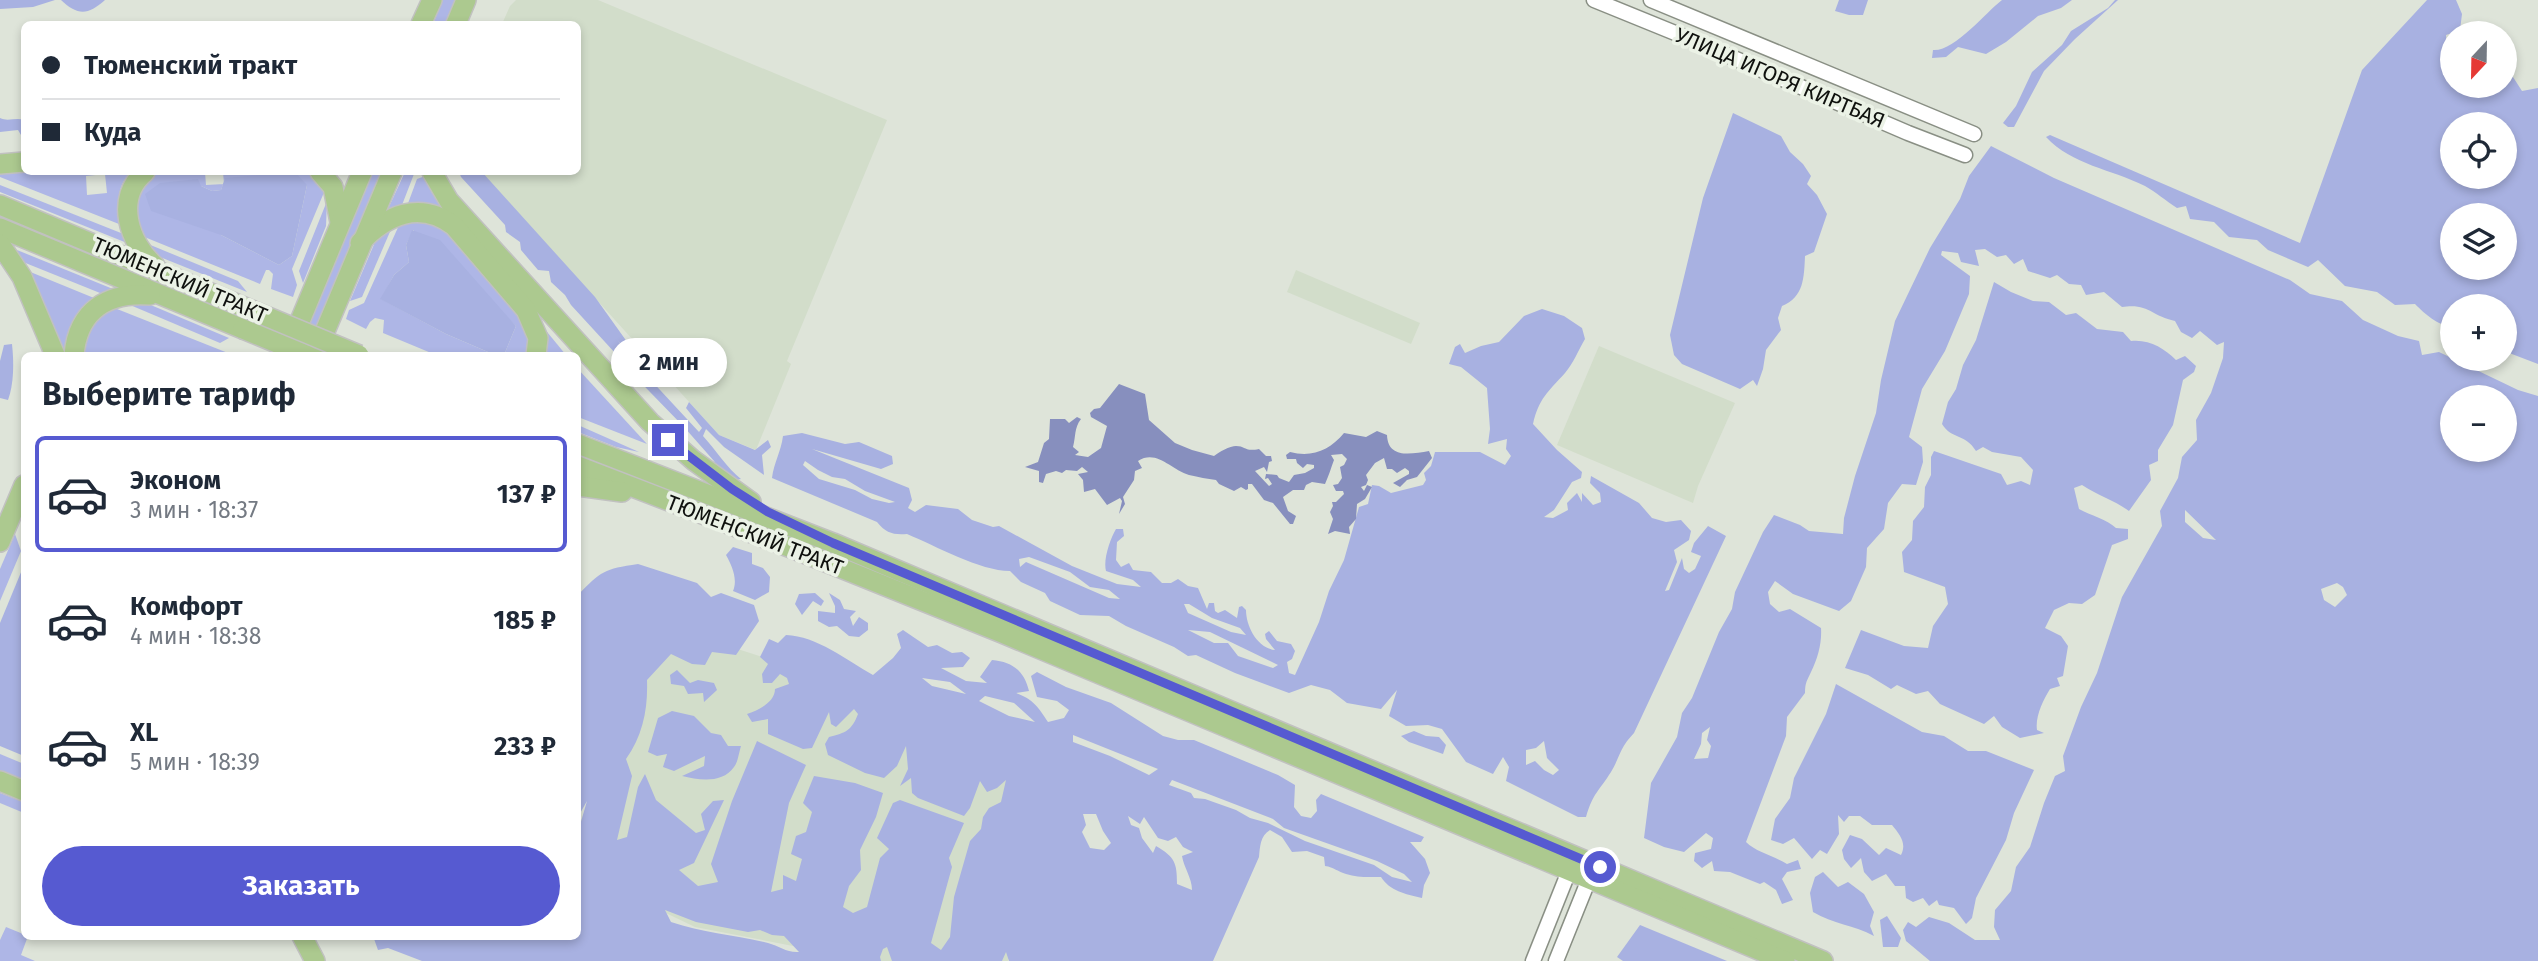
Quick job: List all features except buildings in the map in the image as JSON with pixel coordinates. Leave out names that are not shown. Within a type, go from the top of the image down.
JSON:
[{"type":"main road","points":[[422,21],[432,0]]},
{"type":"main road","points":[[457,21],[466,0]]},
{"type":"main road","points":[[0,164],[21,163]]},
{"type":"main road","points":[[141,175],[130,192],[128,219],[138,247],[147,259],[164,273]]},
{"type":"main road","points":[[322,175],[337,199],[340,227]]},
{"type":"main road","points":[[286,352],[361,175]]},
{"type":"main road","points":[[316,352],[391,175]]},
{"type":"main road","points":[[433,175],[449,201],[668,440],[759,507],[833,543]]},
{"type":"main road","name":"ТЮМЕНСКИЙ ТРАКТ","points":[[0,205],[352,352]]},
{"type":"main road","points":[[360,243],[382,223],[401,214],[412,212],[445,219],[526,310],[538,338],[536,352]]},
{"type":"main road","name":"ТЮМЕНСКИЙ ТРАКТ","points":[[0,228],[299,352]]},
{"type":"main road","points":[[0,244],[22,277],[54,352]]},
{"type":"main road","points":[[75,352],[79,330],[100,304],[120,296],[135,294],[162,296]]},
{"type":"main road","name":"ТЮМЕНСКИЙ ТРАКТ","points":[[581,445],[833,543],[1823,961]]},
{"type":"main road","name":"ТЮМЕНСКИЙ ТРАКТ","points":[[581,467],[1002,633],[1785,961]]},
{"type":"main road","points":[[581,486],[673,503]]},
{"type":"main road","points":[[0,542],[21,492]]},
{"type":"main road","points":[[0,781],[21,790]]},
{"type":"main road","points":[[304,940],[316,961]]},
{"type":"main road","points":[[319,940],[323,961]]},
{"type":"street","name":"УЛИЦА ИГОРЯ КИРТБАЯ","points":[[1594,0],[1965,155]]},
{"type":"street","name":"УЛИЦА ИГОРЯ КИРТБАЯ","points":[[1651,0],[1974,134]]},
{"type":"street","points":[[1533,961],[1569,871]]},
{"type":"street","points":[[1556,961],[1589,879]]},
{"type":"shaded area","points":[[0,0],[55,0],[33,7],[0,9]]},
{"type":"shaded area","points":[[61,0],[105,0],[93,9],[83,12],[73,9]]},
{"type":"shaded area","points":[[443,0],[455,0],[446,21],[434,21]]},
{"type":"shaded area","points":[[516,0],[598,0],[887,120],[787,361],[791,364],[756,450],[719,435],[484,175],[581,175],[581,21],[503,21]]},
{"type":"shaded area","points":[[1839,0],[1868,0],[1863,15],[1849,15],[1835,11]]},
{"type":"shaded area","points":[[2002,0],[2072,0],[2061,8],[2038,16],[2006,42],[1986,54],[1958,47],[1946,57],[1932,58],[1933,50],[1950,45],[1960,38]]},
{"type":"shaded area","points":[[2118,0],[2044,71],[2014,127],[2003,123],[2016,106],[2032,72],[2062,45],[2071,31],[2108,8]]},
{"type":"shaded area","points":[[2427,0],[2456,0],[2462,14],[2461,21],[2440,21],[2440,98],[2517,98],[2517,83],[2522,91],[2538,88],[2538,364],[2517,356],[2517,294],[2440,294],[2440,323],[2415,304],[2395,305],[2377,292],[2345,286],[2318,260],[2308,267],[2268,250],[2257,240],[2229,237],[2214,222],[2190,219],[2186,206],[2177,208],[2145,186],[2068,154],[2046,137],[2050,135],[2300,243],[2362,70]]},
{"type":"shaded area","points":[[1733,113],[1781,136],[1790,152],[1811,176],[1807,184],[1817,195],[1827,214],[1814,252],[1805,256],[1799,292],[1782,306],[1778,318],[1781,330],[1766,350],[1757,386],[1753,380],[1740,389],[1682,364],[1674,355],[1670,335],[1703,198]]},
{"type":"shaded area","points":[[0,118],[21,120],[21,135],[18,130],[0,132]]},
{"type":"shaded area","points":[[1991,146],[2054,178],[2290,280],[2310,294],[2342,301],[2363,320],[2398,336],[2419,341],[2422,355],[2440,352],[2440,371],[2478,371],[2508,385],[2440,385],[2440,462],[2517,462],[2517,390],[2538,396],[2538,961],[1930,961],[1906,941],[1903,930],[1908,922],[1916,927],[1929,917],[1949,923],[1975,940],[2000,940],[1994,927],[1995,910],[2011,891],[2016,867],[2030,847],[2055,776],[2065,771],[2063,756],[2097,673],[2122,597],[2162,526],[2160,511],[2178,478],[2182,457],[2197,440],[2196,420],[2211,393],[2223,358],[2224,342],[2217,345],[2200,331],[2192,338],[2181,332],[2175,321],[2144,308],[2122,307],[2104,292],[2086,295],[2081,285],[2069,284],[2057,275],[2050,278],[2028,271],[2023,259],[2014,264],[2006,255],[1997,257],[1985,249],[1975,250],[1979,266],[1961,262],[1958,253],[1942,251],[1941,255],[1970,276],[1969,294],[1945,351],[1922,389],[1909,437],[1922,447],[1923,462],[1916,485],[1902,484],[1888,503],[1884,529],[1867,548],[1866,567],[1851,601],[1839,611],[1793,594],[1775,581],[1768,592],[1770,604],[1779,612],[1790,609],[1821,628],[1819,650],[1806,682],[1805,693],[1787,717],[1786,736],[1746,842],[1787,864],[1798,860],[1801,869],[1787,872],[1782,879],[1793,900],[1782,904],[1776,890],[1764,882],[1760,884],[1730,872],[1714,871],[1712,861],[1702,868],[1694,861],[1695,853],[1711,849],[1713,838],[1706,833],[1684,852],[1644,838],[1651,783],[1677,737],[1682,713],[1692,698],[1719,632],[1732,609],[1735,592],[1763,532],[1774,515],[1809,531],[1843,534],[1844,518],[1855,476],[1876,413],[1895,321],[1930,248],[1960,199],[1969,176]],"holes":[[[2185,510],[2216,540],[2203,538],[2185,522]],[[2337,583],[2347,595],[2335,607],[2324,600],[2321,589]],[[1710,727],[1707,740],[1711,746],[1708,758],[1694,759],[1701,744],[1702,733]]]},
{"type":"shaded area","points":[[0,171],[21,171],[21,175],[96,175],[86,176],[87,195],[107,193],[105,175],[128,175],[122,184],[119,198],[124,226],[0,177]]},
{"type":"shaded area","points":[[152,175],[205,175],[206,185],[223,184],[221,190],[212,191],[201,186],[221,235],[279,265],[292,256],[307,185],[225,179],[224,182],[223,175],[311,175],[325,190],[292,269],[297,285],[293,297],[271,289],[273,274],[269,270],[266,270],[260,284],[142,236],[136,208],[137,192]]},
{"type":"shaded area","points":[[298,175],[307,185],[292,256],[279,265],[221,235],[151,211],[145,194],[160,183],[198,179],[201,186],[212,191],[221,190],[225,178]]},
{"type":"shaded area","points":[[371,175],[382,175],[305,352],[298,352]]},
{"type":"shaded area","points":[[404,175],[414,175],[402,205],[387,211]]},
{"type":"shaded area","points":[[460,175],[485,175],[595,297],[630,346],[629,352],[618,341],[637,363],[652,371],[648,377],[699,432],[702,428],[686,408],[689,402],[719,435],[755,450],[768,440],[771,447],[762,455],[764,475],[724,447],[706,429],[703,436],[741,479],[735,480],[720,473],[714,461],[684,427],[616,357],[551,282],[549,271],[538,270],[521,250],[520,242],[506,232],[505,225]]},
{"type":"shaded area","points":[[425,176],[432,193],[447,212],[407,206],[417,179]]},
{"type":"shaded area","points":[[0,185],[126,235],[132,245],[0,192]]},
{"type":"shaded area","points":[[327,201],[326,226],[303,283],[299,271]]},
{"type":"shaded area","points":[[0,215],[262,322],[260,327],[0,221]]},
{"type":"shaded area","points":[[420,220],[443,228],[522,312],[529,333],[527,352],[505,352],[516,326],[413,230],[406,245],[409,262],[394,275],[381,299],[446,334],[488,352],[429,352],[383,333],[384,320],[375,318],[366,329],[346,319],[349,310],[364,303],[400,223]]},
{"type":"shaded area","points":[[392,227],[362,297],[350,301],[375,242]]},
{"type":"shaded area","points":[[412,230],[440,240],[516,326],[505,352],[488,352],[446,334],[380,299],[394,275],[409,262],[406,245]]},
{"type":"shaded area","points":[[148,244],[238,281],[247,292],[155,255]]},
{"type":"shaded area","points":[[17,250],[113,289],[105,295],[23,262]]},
{"type":"shaded area","points":[[1296,270],[1420,323],[1411,344],[1287,292]]},
{"type":"shaded area","points":[[28,271],[94,298],[69,352],[62,352]]},
{"type":"shaded area","points":[[1994,282],[2033,301],[2049,302],[2066,315],[2076,313],[2097,329],[2123,332],[2131,341],[2156,345],[2176,360],[2185,356],[2196,366],[2194,372],[2183,380],[2173,425],[2158,450],[2158,461],[2149,465],[2151,480],[2129,511],[2082,485],[2074,488],[2079,509],[2116,528],[2128,529],[2128,539],[2112,545],[2095,595],[2082,604],[2069,603],[2054,610],[2045,628],[2061,636],[2068,646],[2063,676],[2057,678],[2060,686],[2050,689],[2040,709],[2037,730],[2044,733],[2020,738],[2002,727],[1994,716],[1984,724],[1940,704],[1928,691],[1916,694],[1897,685],[1891,689],[1868,675],[1845,668],[1861,630],[1904,646],[1928,648],[1933,626],[1948,604],[1945,587],[1904,572],[1902,552],[1912,540],[1913,521],[1924,507],[1925,487],[1931,475],[1931,457],[1934,451],[2001,474],[2007,485],[2021,481],[2030,485],[2033,470],[2021,457],[1992,452],[1983,447],[1976,451],[1967,441],[1950,432],[1942,424],[1948,402],[1976,340]]},
{"type":"shaded area","points":[[123,302],[146,303],[229,338],[220,343]]},
{"type":"shaded area","points":[[112,307],[225,352],[83,352],[89,326]]},
{"type":"shaded area","points":[[1542,309],[1564,316],[1582,328],[1585,339],[1568,369],[1541,401],[1535,415],[1533,424],[1582,472],[1581,478],[1572,482],[1554,510],[1544,517],[1553,518],[1568,510],[1567,503],[1577,493],[1582,502],[1582,493],[1593,505],[1601,502],[1600,493],[1590,483],[1591,476],[1639,503],[1652,518],[1666,522],[1681,520],[1691,531],[1689,540],[1674,550],[1677,562],[1665,591],[1669,590],[1682,558],[1684,569],[1689,573],[1695,569],[1701,556],[1691,552],[1694,543],[1708,526],[1726,536],[1634,733],[1625,743],[1611,772],[1594,797],[1586,817],[1578,817],[1506,781],[1509,767],[1503,757],[1493,774],[1466,762],[1442,729],[1428,725],[1406,726],[1389,716],[1397,690],[1381,709],[1347,703],[1330,690],[1311,685],[1289,693],[1196,655],[1188,656],[1109,616],[1080,615],[1050,601],[1045,593],[1021,582],[1010,571],[985,567],[907,534],[890,532],[877,522],[772,478],[783,436],[802,433],[845,444],[859,442],[892,456],[893,464],[881,469],[812,449],[909,488],[912,500],[908,508],[915,512],[926,505],[958,509],[972,520],[993,527],[999,526],[1072,566],[1117,584],[1141,587],[1133,580],[1106,571],[1106,556],[1111,538],[1116,529],[1123,529],[1124,536],[1117,542],[1116,560],[1121,567],[1129,563],[1133,570],[1151,572],[1162,583],[1171,583],[1178,579],[1188,586],[1198,588],[1207,609],[1209,603],[1214,603],[1218,613],[1225,610],[1237,618],[1239,607],[1242,606],[1246,610],[1250,629],[1263,645],[1275,650],[1266,639],[1265,634],[1269,631],[1277,641],[1291,644],[1295,651],[1292,659],[1287,662],[1289,673],[1295,675],[1344,560],[1359,507],[1368,504],[1372,485],[1391,493],[1423,485],[1426,480],[1424,473],[1431,466],[1435,452],[1480,452],[1505,465],[1511,456],[1506,449],[1507,439],[1488,444],[1490,429],[1487,388],[1461,367],[1449,364],[1455,347],[1460,344],[1465,353],[1499,342],[1524,316]],"holes":[[[805,461],[832,477],[845,479],[865,491],[895,502],[872,499],[855,490],[819,479],[803,465]],[[1029,557],[1070,572],[1090,587],[1109,590],[1120,599],[1109,598],[1026,562],[1020,567],[1019,559]],[[1184,604],[1240,628],[1246,635],[1231,632],[1188,613]],[[1188,630],[1210,632],[1278,665],[1273,668],[1238,656],[1228,643],[1214,643]],[[1544,741],[1547,758],[1559,770],[1553,775],[1535,761],[1526,765],[1526,750],[1536,748]]]},
{"type":"shaded area","points":[[543,327],[564,352],[544,352]]},
{"type":"shaded area","points":[[12,344],[13,373],[8,400],[0,398],[0,361],[4,345]]},
{"type":"shaded area","points":[[1599,346],[1735,403],[1693,503],[1557,445]]},
{"type":"shaded area","points":[[581,372],[647,444],[581,418]]},
{"type":"shaded area","points":[[1119,384],[1145,394],[1149,420],[1175,443],[1214,456],[1236,446],[1250,450],[1259,449],[1266,456],[1271,456],[1272,461],[1269,462],[1267,472],[1264,467],[1255,471],[1269,486],[1272,484],[1268,478],[1265,479],[1266,474],[1277,475],[1289,482],[1294,475],[1314,468],[1314,465],[1307,464],[1303,468],[1296,459],[1287,459],[1286,455],[1290,452],[1306,454],[1320,451],[1333,444],[1344,433],[1366,437],[1377,431],[1387,435],[1388,443],[1396,451],[1408,454],[1429,451],[1432,458],[1417,477],[1407,480],[1400,487],[1393,483],[1409,474],[1409,471],[1405,468],[1397,473],[1387,469],[1384,458],[1375,463],[1366,475],[1366,485],[1361,487],[1364,491],[1367,485],[1372,487],[1365,499],[1357,504],[1356,519],[1349,527],[1350,534],[1335,531],[1328,534],[1333,519],[1330,512],[1332,502],[1336,502],[1344,494],[1343,491],[1336,491],[1333,485],[1338,484],[1342,478],[1340,467],[1347,459],[1342,454],[1331,455],[1334,460],[1325,484],[1312,482],[1306,485],[1304,490],[1293,490],[1283,497],[1288,511],[1296,516],[1293,524],[1290,524],[1273,503],[1264,500],[1252,484],[1248,484],[1246,490],[1241,487],[1234,491],[1216,480],[1189,475],[1151,457],[1138,461],[1142,468],[1135,471],[1134,480],[1123,497],[1125,504],[1119,514],[1122,501],[1120,498],[1107,505],[1095,489],[1084,492],[1083,480],[1078,474],[1088,472],[1082,467],[1077,471],[1046,474],[1043,483],[1039,482],[1039,471],[1025,467],[1038,462],[1044,443],[1049,439],[1050,419],[1065,419],[1069,423],[1077,417],[1081,419],[1073,447],[1079,452],[1075,455],[1088,457],[1101,448],[1107,426],[1091,417],[1090,413],[1100,408]]},
{"type":"shaded area","points":[[581,426],[639,452],[616,447],[581,433]]},
{"type":"shaded area","points":[[15,534],[21,551],[0,601],[0,569]]},
{"type":"shaded area","points":[[733,547],[752,553],[752,564],[763,568],[770,577],[769,592],[755,600],[733,591],[735,577],[726,555]]},
{"type":"shaded area","points":[[638,564],[697,583],[711,597],[721,593],[754,605],[759,621],[736,655],[712,652],[705,665],[692,664],[671,654],[647,680],[643,721],[637,741],[626,759],[632,776],[617,840],[627,837],[638,787],[645,774],[656,800],[696,833],[705,830],[701,814],[713,801],[724,800],[694,863],[679,870],[698,886],[718,882],[711,864],[732,801],[757,741],[806,765],[789,803],[771,892],[783,889],[783,875],[796,881],[802,859],[791,854],[796,836],[806,832],[812,812],[803,803],[814,776],[855,783],[883,793],[876,817],[860,850],[861,870],[849,886],[843,907],[853,913],[867,907],[880,858],[889,849],[877,838],[893,803],[900,800],[964,823],[949,858],[952,867],[931,943],[941,950],[950,937],[954,897],[970,841],[981,829],[983,817],[989,808],[1001,802],[1006,780],[987,792],[980,781],[970,808],[964,816],[918,798],[912,793],[911,778],[900,786],[908,769],[906,746],[897,766],[884,778],[865,773],[828,755],[825,744],[829,737],[851,727],[858,714],[854,709],[836,727],[831,724],[829,712],[812,748],[803,749],[768,734],[768,719],[752,722],[747,714],[769,702],[775,689],[789,684],[787,678],[780,674],[772,683],[763,683],[762,674],[768,664],[760,657],[769,639],[778,643],[786,635],[798,636],[831,650],[873,675],[901,648],[897,634],[903,630],[928,647],[937,645],[952,653],[962,652],[970,658],[963,667],[941,668],[966,681],[987,683],[980,677],[992,660],[1012,665],[1021,673],[1029,691],[1016,693],[1035,704],[1048,722],[1064,718],[1069,710],[1057,701],[1037,697],[1031,676],[1037,672],[1066,687],[1111,703],[1163,736],[1194,740],[1278,775],[1295,785],[1294,807],[1301,816],[1311,818],[1317,811],[1316,800],[1321,794],[1424,837],[1421,842],[1410,842],[1425,859],[1430,873],[1422,898],[1393,889],[1381,877],[1350,875],[1325,866],[1324,857],[1307,851],[1292,852],[1282,837],[1270,830],[1262,839],[1259,857],[1213,961],[1009,961],[1006,952],[1002,961],[892,961],[887,947],[883,949],[881,961],[422,961],[388,948],[378,950],[374,940],[581,940],[581,822],[587,801],[581,812],[581,592],[592,581],[610,570]],"holes":[[[922,678],[950,682],[966,694],[932,686]],[[985,696],[1014,703],[1035,722],[1009,716],[979,701]],[[1073,735],[1158,769],[1149,775],[1073,742]],[[1172,780],[1273,819],[1284,828],[1377,861],[1404,874],[1412,882],[1392,877],[1374,865],[1305,841],[1236,810],[1194,798],[1191,793],[1169,785]],[[1083,814],[1096,814],[1111,843],[1104,850],[1090,848],[1082,832],[1086,825]],[[1128,816],[1140,824],[1144,817],[1158,838],[1168,841],[1176,837],[1183,847],[1193,852],[1182,856],[1192,890],[1177,884],[1171,857],[1156,846],[1153,853],[1142,838],[1139,828],[1131,825]],[[665,910],[696,922],[748,932],[760,930],[784,936],[799,952],[671,922]]]},
{"type":"shaded area","points":[[21,572],[21,755],[0,746],[0,623]]},
{"type":"shaded area","points":[[815,593],[824,601],[821,606],[813,601],[802,615],[795,604],[799,594]]},
{"type":"shaded area","points":[[829,593],[840,600],[844,609],[856,611],[850,617],[853,626],[859,617],[868,623],[868,630],[859,637],[849,636],[837,626],[829,627],[818,621],[818,611],[835,613]]},
{"type":"shaded area","points":[[660,624],[1048,749],[1008,961],[851,961],[824,952],[695,927],[581,872],[581,821]]},
{"type":"shaded area","points":[[677,670],[690,683],[698,680],[714,683],[717,690],[704,702],[703,693],[688,694],[684,686],[671,684],[670,675]]},
{"type":"shaded area","points":[[1836,684],[1922,732],[1944,736],[1968,751],[1986,751],[2034,770],[2014,813],[2006,840],[1976,898],[1972,918],[1966,924],[1954,908],[1939,905],[1937,900],[1929,906],[1923,898],[1913,902],[1906,898],[1905,886],[1895,886],[1886,874],[1872,881],[1864,872],[1861,858],[1851,868],[1844,859],[1842,850],[1850,835],[1862,839],[1879,855],[1886,848],[1901,855],[1903,843],[1892,825],[1872,825],[1860,816],[1849,816],[1844,822],[1838,815],[1839,834],[1827,854],[1820,850],[1812,859],[1794,838],[1783,844],[1771,840],[1775,819],[1790,798],[1794,778],[1826,714]]},
{"type":"shaded area","points":[[672,711],[694,716],[711,733],[721,735],[728,746],[741,746],[734,767],[717,778],[696,779],[682,776],[704,766],[705,756],[674,771],[663,767],[667,754],[657,756],[648,752],[658,718]]},
{"type":"shaded area","points":[[1414,731],[1439,737],[1446,745],[1443,754],[1409,742],[1401,736]]},
{"type":"shaded area","points":[[0,754],[21,763],[21,781],[0,772]]},
{"type":"shaded area","points":[[0,793],[21,801],[21,812],[0,803]]},
{"type":"shaded area","points":[[1823,872],[1838,887],[1848,882],[1864,894],[1874,912],[1870,926],[1874,936],[1813,912],[1810,893],[1815,877]]},
{"type":"shaded area","points":[[1887,916],[1901,938],[1898,947],[1883,947],[1880,920]]},
{"type":"shaded area","points":[[1640,925],[1727,961],[1623,961],[1617,957]]},
{"type":"shaded area","points":[[6,927],[21,933],[21,940],[27,940],[21,955],[35,961],[0,961],[0,940]]},
{"type":"route","points":[[668,440],[732,489],[768,512],[833,543],[1600,867]]}]
